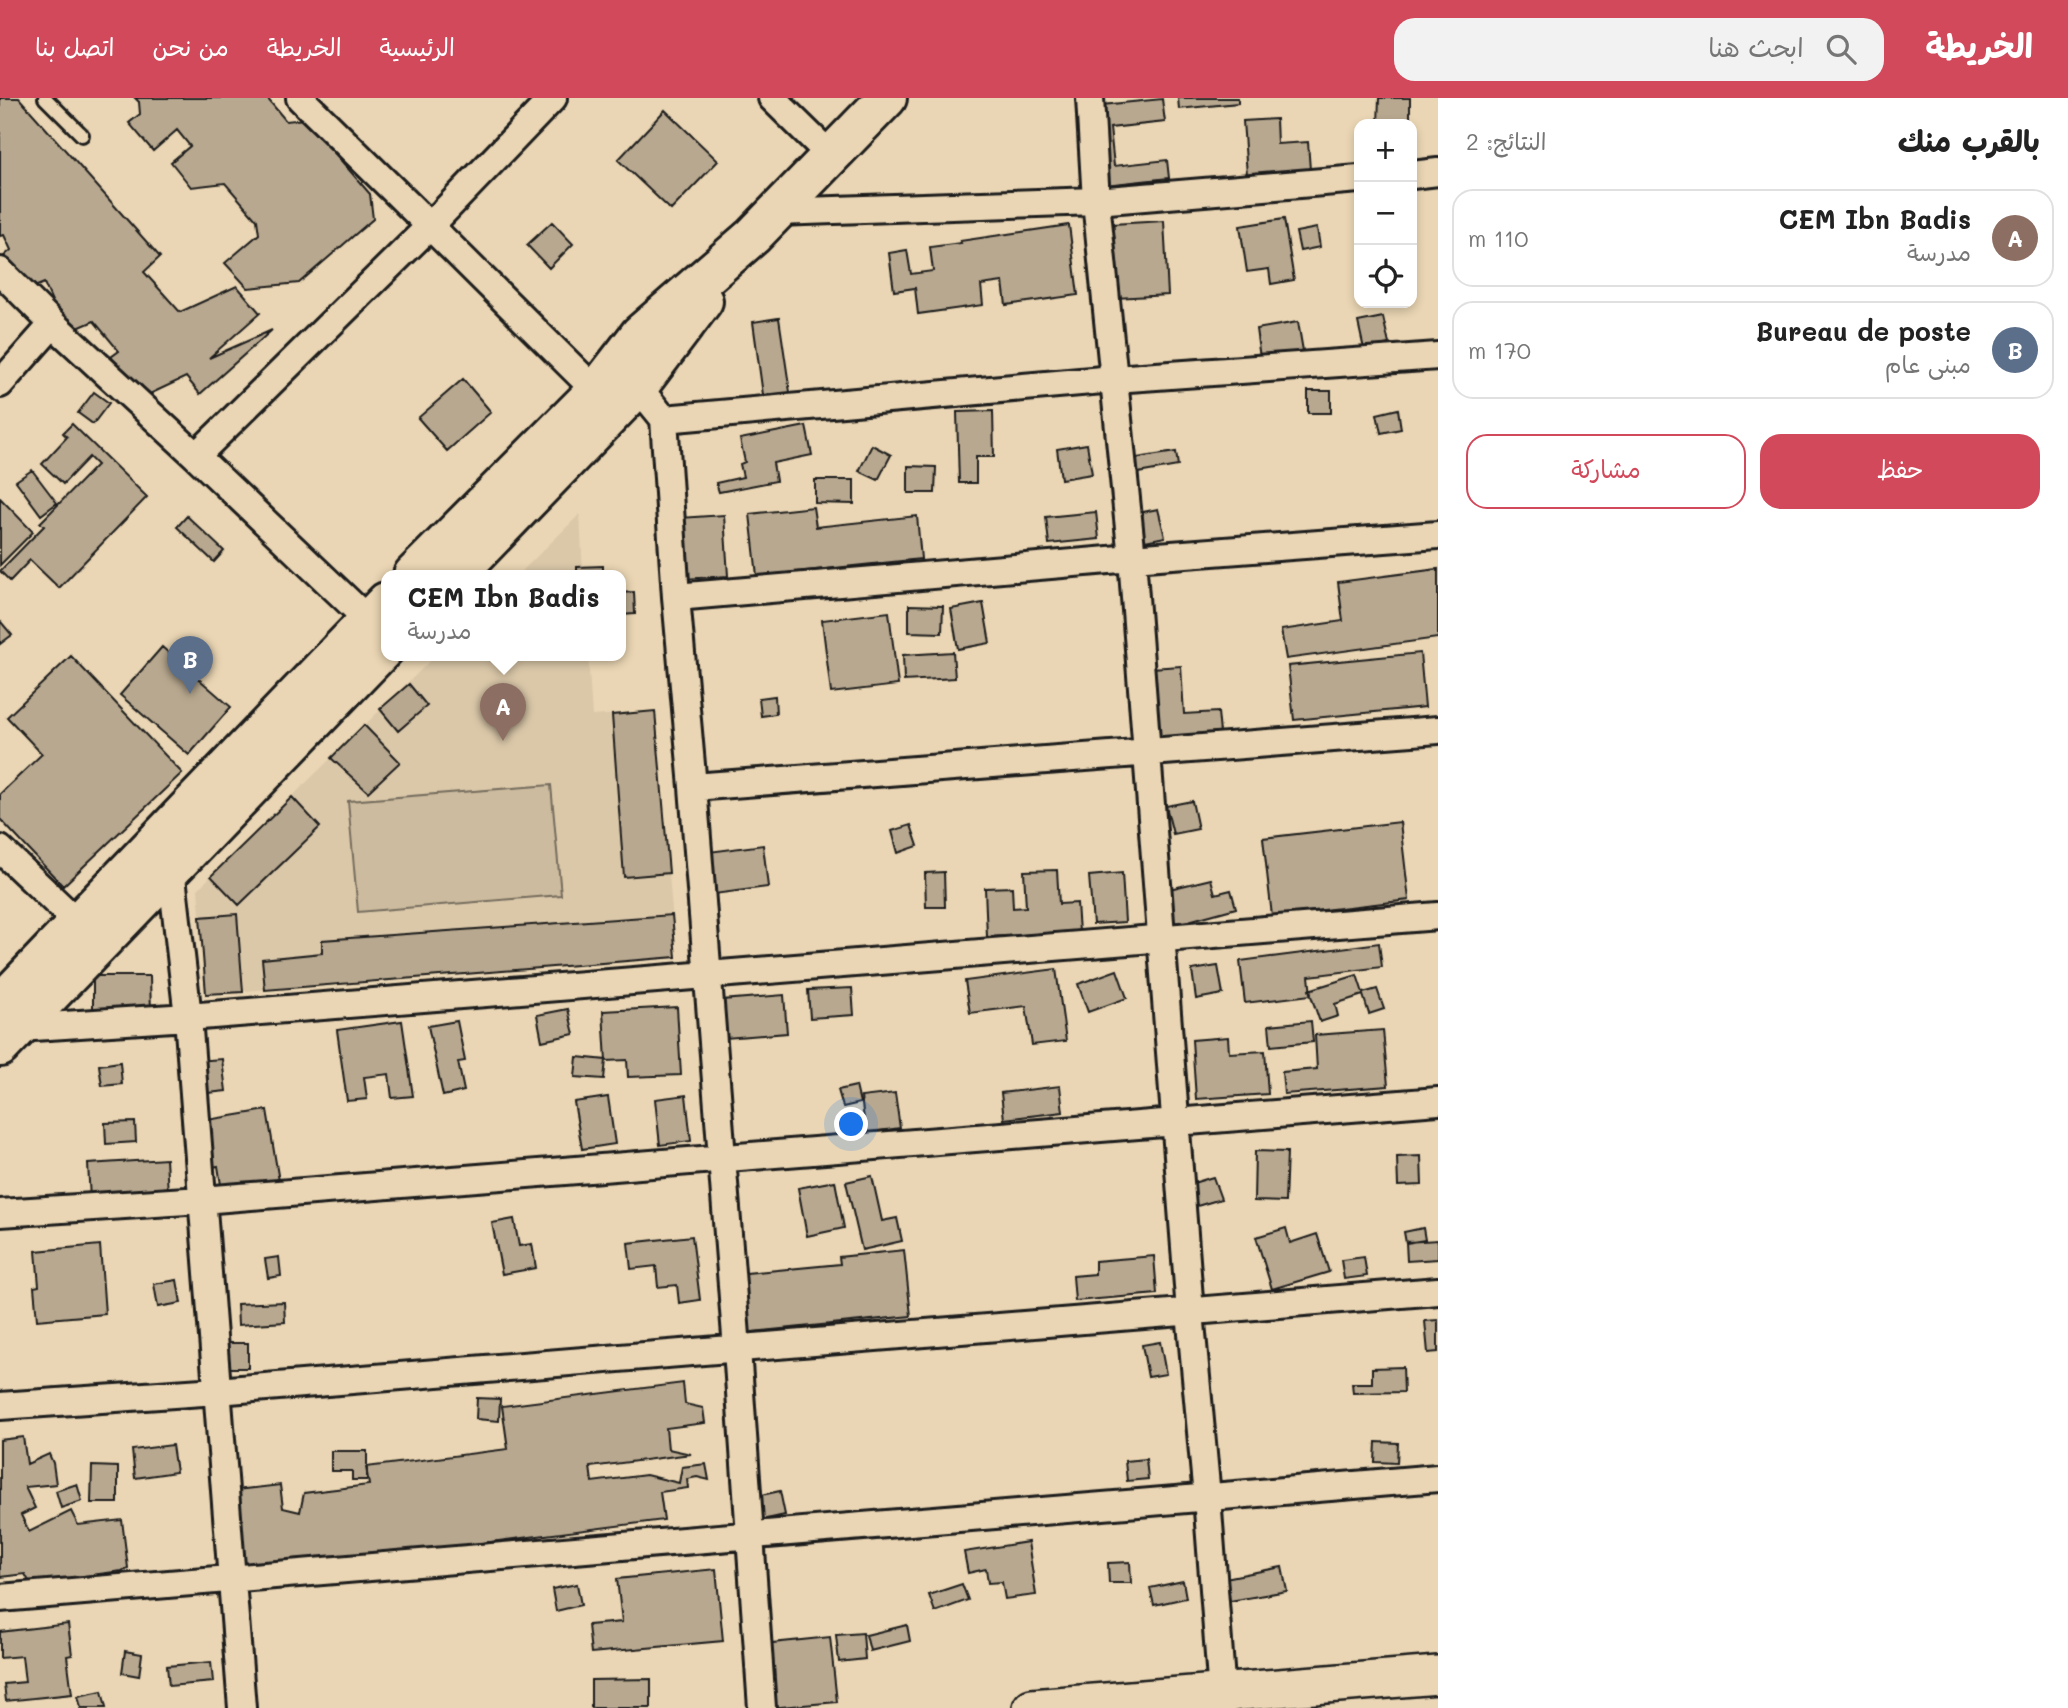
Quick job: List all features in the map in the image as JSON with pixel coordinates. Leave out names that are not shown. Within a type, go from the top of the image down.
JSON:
[{"type":"main road","points":[[418,570],[596,391],[640,334],[765,224],[887,98]]},
{"type":"main road","points":[[461,570],[638,387],[765,224]]},
{"type":"main road","points":[[6,1026],[171,868],[380,623]]},
{"type":"main road","points":[[6,1026],[78,923],[380,623]]},
{"type":"street","points":[[300,98],[596,391]]},
{"type":"street","points":[[196,456],[430,226],[553,98]]},
{"type":"street","points":[[772,98],[831,156]]},
{"type":"street","points":[[1090,98],[1096,201],[1132,558],[1223,1700]]},
{"type":"street","points":[[1417,175],[1438,173]]},
{"type":"street","points":[[765,224],[1354,179]]},
{"type":"street","points":[[0,271],[53,324],[380,623]]},
{"type":"street","points":[[0,384],[53,324]]},
{"type":"street","points":[[664,419],[1114,379],[1438,356]]},
{"type":"street","points":[[638,387],[664,419],[737,1349],[762,1708]]},
{"type":"street","points":[[676,597],[1132,558],[1438,536]]},
{"type":"street","points":[[694,787],[1438,730]]},
{"type":"street","points":[[0,849],[78,923]]},
{"type":"street","points":[[171,868],[188,1017],[242,1708]]},
{"type":"street","points":[[6,1026],[188,1017],[1438,916]]},
{"type":"street","points":[[0,1213],[202,1200],[1438,1101]]},
{"type":"street","points":[[0,1406],[217,1391],[1438,1291]]},
{"type":"street","points":[[0,1598],[1438,1478]]},
{"type":"street","points":[[1032,1708],[1223,1700],[1438,1675]]},
{"type":"lane","points":[[46,98],[82,135]]},
{"type":"shaded area","points":[[580,514],[583,570],[523,570]]},
{"type":"shaded area","points":[[430,661],[588,661],[592,716],[655,711],[676,957],[206,994],[198,889]]},
{"type":"shaded area","points":[[551,785],[561,895],[358,912],[348,801]]},
{"type":"building","points":[[0,98],[19,98],[160,257],[144,272],[180,312],[237,286],[260,313],[209,358],[272,330],[200,394],[186,377],[137,400],[143,394],[111,357],[119,351],[94,321],[66,333],[44,283],[32,288],[4,256],[11,250],[4,235],[0,236]]},
{"type":"building","points":[[135,98],[267,98],[286,121],[305,119],[370,194],[373,219],[299,283],[248,288],[225,263],[259,234],[257,220],[225,183],[191,187],[171,162],[190,146],[177,130],[153,151],[129,123],[140,114],[139,102]]},
{"type":"building","points":[[1178,98],[1238,98],[1238,103],[1179,109]]},
{"type":"building","points":[[1379,98],[1410,98],[1410,119],[1378,119]]},
{"type":"building","points":[[1162,99],[1165,122],[1110,128],[1114,166],[1167,160],[1169,178],[1105,185],[1102,105]]},
{"type":"building","points":[[665,110],[718,161],[671,210],[618,160]]},
{"type":"building","points":[[1276,119],[1277,144],[1308,142],[1310,170],[1247,175],[1243,121]]},
{"type":"building","points":[[1284,219],[1294,280],[1271,284],[1269,269],[1247,272],[1240,226]]},
{"type":"building","points":[[1164,221],[1168,295],[1116,298],[1112,224]]},
{"type":"building","points":[[552,222],[573,244],[549,268],[527,245]]},
{"type":"building","points":[[1069,225],[1078,295],[1006,305],[1003,282],[981,285],[983,305],[918,314],[915,288],[894,291],[889,253],[907,250],[911,274],[933,271],[930,247]]},
{"type":"building","points":[[1317,228],[1320,247],[1300,251],[1296,232]]},
{"type":"building","points":[[1383,317],[1389,344],[1364,349],[1358,322]]},
{"type":"building","points":[[779,318],[790,392],[763,395],[753,322]]},
{"type":"building","points":[[1298,322],[1303,351],[1260,358],[1256,329]]},
{"type":"building","points":[[463,379],[491,412],[447,451],[418,418]]},
{"type":"building","points":[[1308,391],[1331,391],[1331,413],[1308,413]]},
{"type":"building","points":[[94,392],[109,403],[93,424],[78,413]]},
{"type":"building","points":[[1398,409],[1401,429],[1381,433],[1377,414]]},
{"type":"building","points":[[993,411],[994,457],[976,457],[976,483],[959,483],[957,412]]},
{"type":"building","points":[[72,424],[147,497],[59,588],[30,560],[10,581],[0,571],[44,526],[40,523],[97,465],[89,457],[63,484],[42,464],[67,437],[63,433]]},
{"type":"building","points":[[806,426],[812,455],[773,463],[776,481],[719,492],[716,483],[743,477],[740,464],[745,462],[740,439]]},
{"type":"building","points":[[1087,444],[1092,474],[1061,479],[1057,449]]},
{"type":"building","points":[[872,445],[891,455],[878,480],[859,471]]},
{"type":"building","points":[[1176,452],[1178,466],[1132,474],[1130,459]]},
{"type":"building","points":[[908,466],[936,467],[935,493],[908,493]]},
{"type":"building","points":[[32,470],[57,503],[41,515],[16,481]]},
{"type":"building","points":[[815,480],[854,480],[854,504],[815,503]]},
{"type":"building","points":[[0,498],[33,532],[0,565]]},
{"type":"building","points":[[813,507],[816,527],[917,516],[921,559],[757,576],[750,514]]},
{"type":"building","points":[[1158,509],[1165,537],[1145,541],[1138,513]]},
{"type":"building","points":[[1096,512],[1099,539],[1049,544],[1046,517]]},
{"type":"building","points":[[724,515],[728,576],[684,579],[680,518]]},
{"type":"building","points":[[187,516],[224,551],[214,562],[177,527]]},
{"type":"building","points":[[603,566],[603,570],[577,570],[577,567]]},
{"type":"building","points":[[1438,569],[1438,638],[1286,659],[1281,630],[1343,621],[1338,582]]},
{"type":"building","points":[[634,592],[635,614],[626,615],[626,593]]},
{"type":"building","points":[[983,603],[990,643],[958,649],[951,609]]},
{"type":"building","points":[[909,605],[943,606],[942,633],[909,632]]},
{"type":"building","points":[[889,612],[898,685],[831,693],[822,620]]},
{"type":"building","points":[[0,623],[12,635],[0,644]]},
{"type":"building","points":[[162,647],[231,707],[189,755],[120,695]]},
{"type":"building","points":[[953,652],[955,678],[904,681],[903,655]]},
{"type":"building","points":[[1420,653],[1425,707],[1294,720],[1288,666]]},
{"type":"building","points":[[71,656],[182,773],[63,886],[0,819],[0,794],[42,754],[7,717]]},
{"type":"building","points":[[1181,666],[1184,714],[1218,712],[1220,733],[1155,737],[1151,668]]},
{"type":"building","points":[[409,684],[427,706],[398,731],[380,709]]},
{"type":"building","points":[[775,696],[776,714],[761,716],[759,698]]},
{"type":"building","points":[[655,711],[669,873],[624,877],[612,715]]},
{"type":"building","points":[[364,725],[400,762],[368,792],[331,758]]},
{"type":"building","points":[[292,797],[320,827],[239,905],[211,876]]},
{"type":"building","points":[[1192,801],[1198,829],[1173,834],[1166,806]]},
{"type":"building","points":[[1400,822],[1409,900],[1272,916],[1263,838]]},
{"type":"building","points":[[911,825],[918,846],[898,853],[892,831]]},
{"type":"building","points":[[763,845],[768,887],[699,896],[693,854]]},
{"type":"building","points":[[1057,870],[1059,904],[1077,903],[1079,932],[987,937],[985,888],[1012,887],[1013,908],[1026,907],[1024,871]]},
{"type":"building","points":[[944,872],[945,907],[926,907],[925,873]]},
{"type":"building","points":[[1122,873],[1125,922],[1093,924],[1089,876]]},
{"type":"building","points":[[1211,879],[1215,894],[1231,890],[1236,908],[1170,926],[1161,891]]},
{"type":"building","points":[[237,914],[243,992],[206,994],[200,917]]},
{"type":"building","points":[[672,915],[676,957],[265,990],[262,959],[322,953],[322,940]]},
{"type":"building","points":[[1379,943],[1382,967],[1309,976],[1311,995],[1245,1003],[1240,961]]},
{"type":"building","points":[[1218,966],[1223,994],[1196,999],[1192,970]]},
{"type":"building","points":[[1056,969],[1066,1041],[1032,1045],[1026,1006],[970,1013],[965,981]]},
{"type":"building","points":[[1117,970],[1127,998],[1088,1012],[1078,984]]},
{"type":"building","points":[[1357,975],[1363,993],[1377,989],[1384,1009],[1369,1014],[1363,995],[1335,1004],[1338,1016],[1320,1022],[1309,990]]},
{"type":"building","points":[[93,976],[150,976],[151,1013],[93,1013]]},
{"type":"building","points":[[852,988],[854,1015],[810,1018],[808,990]]},
{"type":"building","points":[[784,995],[787,1033],[713,1039],[709,1001]]},
{"type":"building","points":[[677,1007],[681,1075],[628,1077],[627,1060],[606,1061],[603,1011]]},
{"type":"building","points":[[568,1009],[574,1034],[542,1041],[537,1015]]},
{"type":"building","points":[[402,1021],[413,1096],[392,1098],[389,1074],[364,1077],[367,1099],[347,1101],[337,1030]]},
{"type":"building","points":[[457,1021],[465,1061],[458,1062],[464,1091],[443,1096],[428,1026]]},
{"type":"building","points":[[1311,1021],[1313,1042],[1271,1046],[1269,1025]]},
{"type":"building","points":[[1383,1030],[1388,1086],[1284,1094],[1282,1072],[1317,1069],[1315,1035]]},
{"type":"building","points":[[1228,1037],[1229,1053],[1265,1051],[1268,1094],[1196,1099],[1192,1040]]},
{"type":"building","points":[[577,1057],[606,1060],[604,1079],[575,1077]]},
{"type":"building","points":[[222,1059],[226,1091],[199,1094],[196,1061]]},
{"type":"building","points":[[120,1062],[122,1084],[102,1086],[99,1065]]},
{"type":"building","points":[[856,1086],[860,1103],[843,1107],[838,1090]]},
{"type":"building","points":[[1060,1086],[1063,1112],[1004,1119],[1001,1093]]},
{"type":"building","points":[[895,1093],[900,1128],[866,1133],[861,1097]]},
{"type":"building","points":[[686,1095],[691,1141],[660,1145],[655,1099]]},
{"type":"building","points":[[608,1097],[615,1144],[582,1149],[574,1102]]},
{"type":"building","points":[[267,1110],[279,1181],[222,1191],[218,1166],[203,1169],[195,1122]]},
{"type":"building","points":[[135,1122],[136,1142],[106,1144],[105,1123]]},
{"type":"building","points":[[1255,1151],[1287,1152],[1285,1202],[1254,1201]]},
{"type":"building","points":[[1421,1156],[1422,1185],[1398,1186],[1397,1157]]},
{"type":"building","points":[[166,1159],[168,1193],[90,1199],[88,1164]]},
{"type":"building","points":[[872,1176],[882,1221],[897,1218],[902,1241],[862,1250],[846,1182]]},
{"type":"building","points":[[1213,1177],[1221,1199],[1197,1206],[1190,1184]]},
{"type":"building","points":[[835,1181],[844,1228],[807,1236],[798,1188]]},
{"type":"building","points":[[514,1219],[519,1246],[532,1244],[536,1268],[502,1274],[492,1223]]},
{"type":"building","points":[[1286,1228],[1290,1243],[1317,1234],[1329,1272],[1272,1289],[1256,1237]]},
{"type":"building","points":[[1423,1228],[1425,1240],[1406,1243],[1404,1232]]},
{"type":"building","points":[[692,1236],[700,1300],[679,1303],[677,1285],[658,1287],[656,1266],[631,1269],[628,1243]]},
{"type":"building","points":[[1438,1240],[1438,1259],[1407,1261],[1406,1242]]},
{"type":"building","points":[[100,1245],[105,1314],[37,1320],[34,1287],[39,1286],[36,1251]]},
{"type":"building","points":[[904,1250],[911,1316],[742,1333],[736,1274],[840,1264],[839,1257]]},
{"type":"building","points":[[1154,1256],[1157,1294],[1075,1301],[1073,1276],[1095,1274],[1095,1261]]},
{"type":"building","points":[[279,1257],[281,1276],[268,1278],[265,1259]]},
{"type":"building","points":[[1364,1257],[1367,1276],[1344,1279],[1341,1260]]},
{"type":"building","points":[[177,1280],[181,1303],[158,1307],[154,1284]]},
{"type":"building","points":[[284,1302],[285,1322],[238,1325],[237,1304]]},
{"type":"building","points":[[1438,1320],[1438,1352],[1428,1353],[1425,1321]]},
{"type":"building","points":[[1160,1342],[1166,1374],[1148,1377],[1142,1345]]},
{"type":"building","points":[[224,1343],[248,1343],[248,1368],[225,1368]]},
{"type":"building","points":[[1403,1367],[1404,1392],[1353,1393],[1352,1383],[1372,1383],[1372,1368]]},
{"type":"building","points":[[683,1383],[685,1404],[703,1408],[705,1423],[666,1428],[668,1449],[691,1454],[590,1467],[592,1482],[646,1475],[679,1483],[682,1467],[706,1464],[709,1480],[697,1477],[687,1479],[688,1488],[660,1492],[664,1520],[239,1574],[228,1491],[280,1485],[283,1508],[300,1512],[304,1493],[369,1485],[366,1467],[508,1449],[502,1406]]},
{"type":"building","points":[[477,1398],[500,1399],[499,1421],[476,1419]]},
{"type":"building","points":[[23,1437],[27,1464],[49,1454],[56,1484],[25,1487],[35,1508],[21,1515],[29,1532],[71,1511],[78,1525],[122,1520],[128,1568],[30,1583],[25,1574],[0,1577],[0,1440]]},
{"type":"building","points":[[1376,1442],[1398,1443],[1397,1463],[1375,1462]]},
{"type":"building","points":[[172,1445],[176,1472],[135,1478],[132,1450]]},
{"type":"building","points":[[331,1451],[367,1451],[367,1480],[352,1480],[352,1471],[331,1471]]},
{"type":"building","points":[[1146,1459],[1148,1479],[1127,1481],[1125,1461]]},
{"type":"building","points":[[92,1466],[118,1467],[118,1503],[91,1503]]},
{"type":"building","points":[[77,1484],[82,1501],[61,1508],[56,1491]]},
{"type":"building","points":[[780,1491],[785,1515],[762,1520],[757,1496]]},
{"type":"building","points":[[1028,1542],[1036,1595],[1005,1599],[1002,1582],[988,1583],[986,1569],[968,1573],[964,1552]]},
{"type":"building","points":[[1130,1562],[1131,1583],[1109,1583],[1108,1563]]},
{"type":"building","points":[[1282,1567],[1287,1591],[1230,1601],[1225,1578]]},
{"type":"building","points":[[716,1569],[723,1641],[591,1653],[588,1625],[622,1622],[617,1579]]},
{"type":"building","points":[[1183,1581],[1186,1598],[1154,1605],[1150,1588]]},
{"type":"building","points":[[577,1584],[581,1605],[556,1611],[552,1589]]},
{"type":"building","points":[[962,1584],[968,1600],[935,1612],[929,1595]]},
{"type":"building","points":[[68,1624],[72,1655],[67,1656],[72,1694],[6,1701],[4,1684],[25,1682],[22,1656],[0,1658],[0,1632]]},
{"type":"building","points":[[907,1625],[910,1641],[870,1651],[866,1635]]},
{"type":"building","points":[[863,1633],[865,1659],[839,1662],[836,1635]]},
{"type":"building","points":[[830,1637],[837,1702],[769,1708],[763,1644]]},
{"type":"building","points":[[125,1651],[142,1654],[139,1676],[122,1673]]},
{"type":"building","points":[[211,1662],[213,1682],[169,1686],[167,1666]]},
{"type":"building","points":[[651,1679],[651,1708],[591,1708],[591,1680]]},
{"type":"building","points":[[102,1691],[106,1708],[81,1708],[78,1696]]},
{"type":"place","name":"Bureau de poste","points":[[190,694]]},
{"type":"place","name":"CEM Ibn Badis","points":[[503,741]]}]
